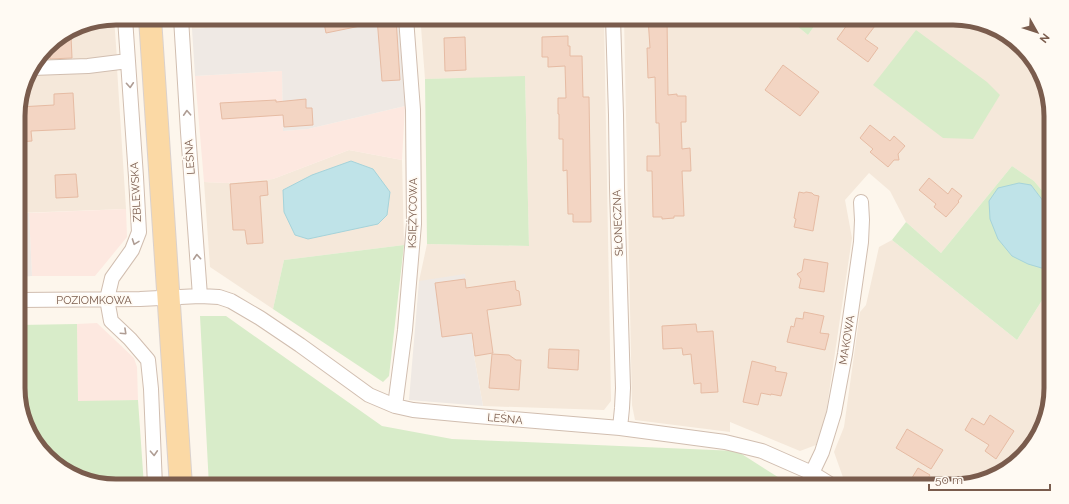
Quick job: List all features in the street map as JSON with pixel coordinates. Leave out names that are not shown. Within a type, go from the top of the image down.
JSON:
[{"type":"main road","points":[[150,25],[181,479]]},
{"type":"street","name":"ZBLEWSKA","points":[[125,25],[139,232],[132,250],[112,278],[107,299],[111,321],[130,339],[148,360],[151,389],[155,479]]},
{"type":"street","name":"LEŚNA","points":[[181,25],[200,296]]},
{"type":"street","name":"KSIĘŻYCOWA","points":[[394,406],[405,330],[414,224],[413,110],[407,25]]},
{"type":"street","name":"SŁONECZNA","points":[[613,25],[623,388],[620,428]]},
{"type":"street","points":[[38,68],[88,66],[128,61]]},
{"type":"street","name":"MAKOWA","points":[[812,473],[822,452],[834,413],[845,354],[861,242],[861,202]]},
{"type":"street","name":"LEŚNA","points":[[169,298],[200,296],[219,297],[231,301],[260,318],[369,395],[394,406],[414,410],[469,416],[620,428],[725,442],[762,451],[812,473],[822,479]]},
{"type":"street","name":"POZIOMKOWA","points":[[25,300],[140,300],[169,298]]},
{"type":"shaded area","points":[[110,25],[115,25],[117,59],[43,62],[56,48],[70,37],[87,30]]},
{"type":"shaded area","points":[[192,25],[246,25],[192,29]]},
{"type":"shaded area","points":[[246,25],[399,25],[405,106],[308,129],[283,131],[282,71],[195,76],[192,29]]},
{"type":"shaded area","points":[[604,25],[611,401],[604,410],[483,406],[474,356],[472,333],[419,281],[427,244],[529,246],[525,77],[425,79],[421,27]]},
{"type":"shaded area","points":[[624,25],[796,25],[808,35],[815,25],[953,25],[977,28],[988,32],[999,37],[1017,52],[1032,70],[1041,92],[1044,116],[1044,193],[1034,181],[1012,166],[941,253],[906,222],[890,191],[869,173],[845,200],[852,238],[825,420],[816,445],[800,451],[730,422],[730,432],[635,420],[632,405]]},
{"type":"shaded area","points":[[117,68],[126,209],[25,213],[25,110],[28,92],[36,73]]},
{"type":"shaded area","points":[[282,71],[283,131],[308,129],[405,106],[402,160],[349,150],[273,179],[227,183],[204,182],[195,76]]},
{"type":"shaded area","points":[[349,150],[402,160],[404,245],[284,260],[273,309],[210,267],[204,182],[227,183],[273,179]]},
{"type":"shaded area","points":[[126,209],[127,237],[95,276],[32,276],[29,213]]},
{"type":"shaded area","points":[[25,213],[29,213],[32,276],[25,277]]},
{"type":"shaded area","points":[[892,240],[1017,340],[1044,297],[1044,388],[1039,417],[1032,434],[1021,448],[1004,464],[993,470],[959,479],[844,479],[834,452],[844,427],[860,312],[866,305],[879,247]]},
{"type":"shaded area","points":[[465,274],[474,356],[483,406],[409,400],[419,281]]},
{"type":"shaded area","points":[[97,323],[134,358],[137,367],[138,400],[78,402],[77,324]]},
{"type":"green space","points":[[796,25],[815,25],[808,35]]},
{"type":"green space","points":[[916,30],[987,82],[1000,95],[973,139],[943,138],[873,85]]},
{"type":"green space","points":[[525,76],[529,246],[427,244],[425,79]]},
{"type":"green space","points":[[1012,166],[1034,181],[1044,193],[1044,202],[1031,185],[1044,263],[1044,297],[1017,340],[892,240],[906,222],[941,253]]},
{"type":"green space","points":[[404,245],[389,376],[383,382],[273,309],[284,260]]},
{"type":"green space","points":[[200,316],[226,316],[382,426],[452,439],[737,451],[781,479],[209,479]]},
{"type":"green space","points":[[77,324],[78,401],[138,400],[144,479],[110,479],[92,476],[81,472],[70,467],[61,460],[37,434],[28,412],[26,400],[25,325]]},
{"type":"water","points":[[351,161],[373,169],[390,192],[387,215],[378,224],[308,239],[295,235],[284,212],[283,190],[312,175]]},
{"type":"water","points":[[1019,183],[1031,185],[1044,202],[1044,269],[1028,264],[1012,256],[998,239],[990,219],[989,201],[998,188]]},
{"type":"building","points":[[324,25],[365,25],[326,33]]},
{"type":"building","points":[[378,25],[396,25],[400,80],[382,81]]},
{"type":"building","points":[[648,25],[667,25],[668,95],[677,94],[677,96],[686,96],[686,122],[681,122],[682,149],[690,148],[691,171],[682,171],[684,216],[674,216],[674,218],[662,219],[662,217],[653,217],[652,171],[647,171],[647,156],[660,156],[659,123],[656,123],[655,77],[648,78],[647,48],[650,48]]},
{"type":"building","points":[[847,25],[876,25],[865,39],[878,48],[868,62],[837,39]]},
{"type":"building","points":[[568,36],[570,56],[582,56],[583,97],[589,97],[591,222],[573,222],[573,214],[568,214],[567,170],[563,171],[563,139],[559,139],[558,114],[558,98],[566,98],[565,66],[548,67],[548,57],[542,57],[542,37]]},
{"type":"building","points":[[71,37],[72,58],[50,59],[50,54]]},
{"type":"building","points":[[465,37],[466,70],[445,71],[444,38]]},
{"type":"building","points":[[783,65],[819,92],[800,116],[765,90]]},
{"type":"building","points":[[73,93],[75,129],[31,131],[32,141],[25,142],[26,107],[54,105],[54,94]]},
{"type":"building","points":[[306,99],[306,108],[312,108],[313,125],[284,127],[283,115],[222,119],[220,103],[276,100],[276,102]]},
{"type":"building","points":[[870,125],[890,141],[894,136],[905,146],[898,154],[899,160],[894,160],[888,167],[870,152],[873,149],[860,138]]},
{"type":"building","points":[[76,174],[78,197],[56,198],[55,175]]},
{"type":"building","points":[[929,178],[948,194],[952,188],[962,196],[958,201],[959,202],[946,217],[934,207],[936,204],[919,190]]},
{"type":"building","points":[[267,181],[268,195],[260,196],[263,243],[247,244],[245,230],[233,230],[230,184]]},
{"type":"building","points":[[799,192],[812,193],[819,196],[813,231],[794,227],[796,219],[794,218]]},
{"type":"building","points":[[804,259],[828,263],[824,292],[799,288],[801,279],[797,274],[802,271]]},
{"type":"building","points":[[465,279],[466,288],[515,281],[516,290],[519,291],[521,305],[487,310],[493,353],[475,356],[472,333],[442,337],[435,283]]},
{"type":"building","points":[[804,312],[824,316],[820,333],[829,334],[825,350],[787,342],[791,326],[794,327],[796,318],[803,319]]},
{"type":"building","points":[[696,324],[697,332],[713,331],[718,392],[701,393],[701,383],[694,384],[691,354],[683,355],[682,348],[663,349],[662,326]]},
{"type":"building","points":[[549,349],[579,350],[578,370],[548,368]]},
{"type":"building","points":[[492,354],[509,355],[516,360],[521,360],[519,390],[489,388]]},
{"type":"building","points":[[752,361],[776,367],[775,371],[787,373],[781,396],[761,393],[758,405],[743,402]]},
{"type":"building","points":[[990,415],[1014,431],[996,459],[985,451],[989,445],[965,430],[972,418],[984,425]]},
{"type":"building","points":[[907,429],[943,450],[931,469],[896,448]]},
{"type":"building","points":[[918,468],[930,475],[927,479],[911,479]]}]
